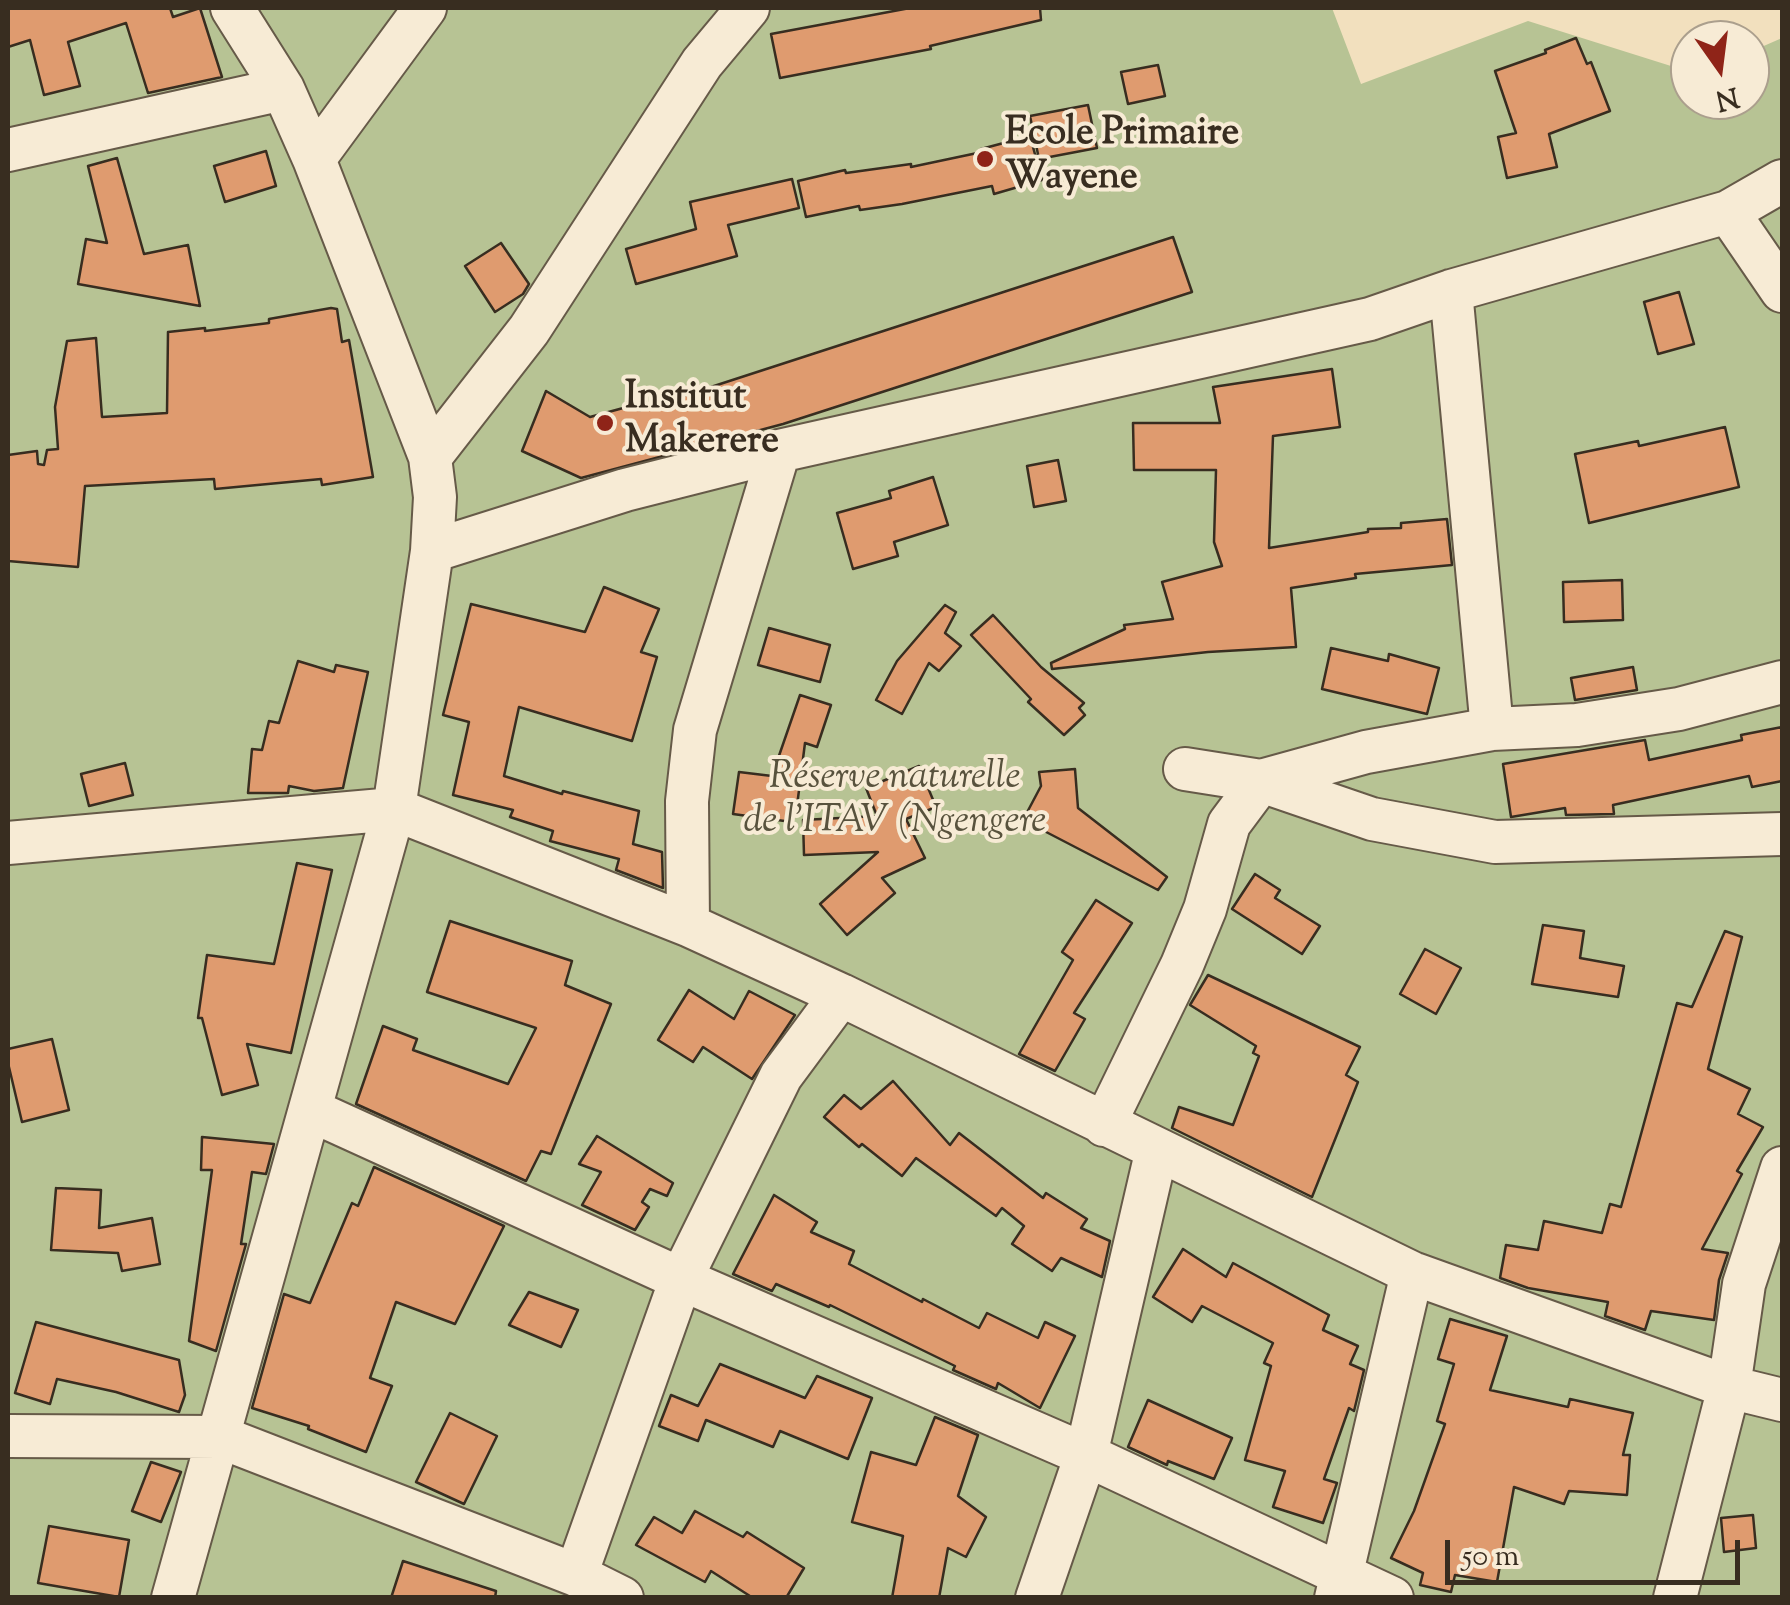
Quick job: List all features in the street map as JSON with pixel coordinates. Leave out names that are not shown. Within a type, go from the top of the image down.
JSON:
[{"type":"street","points":[[173,1598],[394,809],[432,551],[435,497],[430,457],[314,159],[283,89],[232,8]]},
{"type":"street","points":[[314,159],[425,8]]},
{"type":"street","points":[[430,457],[529,330],[702,63],[748,8]]},
{"type":"street","points":[[8,150],[283,89]]},
{"type":"street","points":[[432,551],[626,490],[780,451],[1370,319],[1451,291],[1728,212],[1782,181]]},
{"type":"street","points":[[1728,212],[1782,291]]},
{"type":"street","points":[[1451,291],[1492,729]]},
{"type":"street","points":[[688,925],[687,801],[696,730],[780,451]]},
{"type":"street","points":[[1104,1126],[1182,966],[1229,824],[1262,781],[1366,752],[1492,729],[1577,724],[1679,709],[1782,682]]},
{"type":"street","points":[[1185,769],[1262,781],[1372,819],[1495,842],[1782,834]]},
{"type":"street","points":[[8,842],[394,809],[688,925],[842,995],[1412,1273],[1729,1387],[1782,1400]]},
{"type":"street","points":[[576,1575],[682,1279],[781,1076],[842,995]]},
{"type":"street","points":[[310,1110],[682,1279],[1086,1455],[1339,1586],[1392,1598]]},
{"type":"street","points":[[1037,1598],[1086,1455],[1157,1149]]},
{"type":"street","points":[[1675,1598],[1729,1387],[1744,1284],[1782,1168]]},
{"type":"street","points":[[1339,1586],[1412,1273]]},
{"type":"street","points":[[8,1436],[220,1436],[576,1575],[622,1598]]},
{"type":"green space","name":"Réserve naturelle de l'ITAV (Ngengere","points":[[8,8],[1332,8],[1361,84],[1528,21],[1670,66],[1670,120],[1770,120],[1770,43],[1782,38],[1782,1597],[8,1598]]},
{"type":"building","points":[[8,8],[170,8],[173,17],[200,8],[222,77],[148,93],[126,23],[68,42],[80,86],[44,95],[30,40],[8,47]]},
{"type":"building","points":[[910,8],[1040,8],[1041,20],[930,46],[931,49],[780,78],[771,34]]},
{"type":"building","points":[[1576,38],[1587,64],[1591,62],[1610,111],[1549,134],[1557,167],[1507,178],[1498,137],[1516,133],[1495,71]]},
{"type":"building","points":[[1158,65],[1165,96],[1128,104],[1121,72]]},
{"type":"building","points":[[1088,105],[1097,148],[1039,159],[1030,116]]},
{"type":"building","points":[[1030,136],[1042,180],[994,194],[992,186],[806,217],[798,181],[845,170],[846,173],[911,167],[982,152],[981,149]]},
{"type":"building","points":[[266,151],[276,186],[225,202],[214,166]]},
{"type":"building","points":[[117,158],[144,254],[188,245],[200,306],[78,284],[86,239],[107,243],[88,166]]},
{"type":"building","points":[[792,179],[799,208],[728,225],[737,256],[636,284],[626,249],[696,229],[690,202]]},
{"type":"building","points":[[1173,237],[1192,292],[783,424],[581,478],[522,451],[546,391],[590,417],[638,404],[640,410]]},
{"type":"building","points":[[501,243],[529,284],[523,294],[495,312],[465,266]]},
{"type":"building","points":[[1679,292],[1694,344],[1658,354],[1644,302]]},
{"type":"building","points":[[337,309],[342,342],[349,340],[373,477],[322,485],[321,479],[215,489],[214,479],[85,486],[78,567],[8,561],[8,455],[37,451],[38,464],[44,465],[47,450],[58,449],[55,407],[67,341],[96,338],[102,417],[167,413],[168,332],[269,323],[269,319]]},
{"type":"building","points":[[1332,369],[1340,427],[1273,436],[1269,548],[1368,529],[1401,528],[1401,523],[1447,519],[1452,565],[1355,574],[1356,578],[1291,588],[1296,647],[1052,669],[1051,663],[1125,629],[1124,625],[1173,619],[1162,582],[1222,566],[1214,542],[1216,470],[1134,470],[1133,423],[1220,423],[1213,387]]},
{"type":"building","points":[[1725,427],[1739,487],[1589,523],[1575,454],[1638,441],[1639,446]]},
{"type":"building","points":[[1058,460],[1066,501],[1034,507],[1027,466]]},
{"type":"building","points":[[933,477],[948,525],[894,542],[898,556],[853,569],[837,513],[891,498],[889,491]]},
{"type":"building","points":[[1622,580],[1623,620],[1564,622],[1563,582]]},
{"type":"building","points":[[604,587],[659,609],[641,652],[657,657],[632,741],[519,707],[504,776],[639,811],[633,844],[662,852],[663,888],[616,870],[619,859],[550,841],[553,831],[510,817],[513,810],[453,795],[469,722],[443,715],[471,604],[585,632]]},
{"type":"building","points":[[945,605],[956,612],[945,633],[961,646],[939,671],[929,663],[902,714],[876,700],[897,661]]},
{"type":"building","points":[[993,615],[1041,667],[1084,703],[1079,708],[1085,715],[1064,735],[1028,702],[1031,699],[971,635]]},
{"type":"building","points":[[769,628],[830,645],[820,682],[758,665]]},
{"type":"building","points":[[1331,648],[1388,661],[1389,654],[1439,668],[1427,714],[1322,689]]},
{"type":"building","points":[[298,661],[334,672],[336,665],[368,672],[343,788],[314,791],[289,786],[288,793],[248,793],[252,749],[262,750],[269,721],[279,723]]},
{"type":"building","points":[[1633,667],[1637,690],[1575,700],[1571,678]]},
{"type":"building","points":[[800,695],[831,705],[817,747],[805,743],[792,822],[733,814],[739,772],[772,776]]},
{"type":"building","points":[[1782,727],[1782,781],[1752,787],[1749,776],[1613,805],[1614,814],[1566,815],[1565,808],[1511,817],[1503,764],[1645,740],[1649,760]]},
{"type":"building","points":[[125,763],[133,795],[89,806],[81,774]]},
{"type":"building","points":[[919,766],[936,807],[906,819],[925,858],[882,878],[895,893],[847,935],[820,904],[878,852],[804,855],[803,820],[877,816],[866,788]]},
{"type":"building","points":[[1075,769],[1078,808],[1167,877],[1158,890],[1023,820],[1041,786],[1039,772]]},
{"type":"building","points":[[297,863],[332,870],[291,1053],[247,1044],[258,1085],[222,1095],[202,1018],[198,1018],[207,955],[274,964]]},
{"type":"building","points":[[1255,874],[1280,890],[1275,898],[1320,926],[1302,954],[1232,909]]},
{"type":"building","points":[[1096,900],[1132,923],[1074,1013],[1085,1019],[1055,1071],[1019,1054],[1073,960],[1062,952]]},
{"type":"building","points":[[450,921],[572,961],[565,985],[611,1004],[551,1154],[541,1151],[526,1181],[356,1104],[383,1026],[417,1039],[413,1050],[508,1084],[536,1028],[427,992]]},
{"type":"building","points":[[1543,925],[1584,931],[1580,958],[1624,966],[1618,997],[1532,984]]},
{"type":"building","points":[[1725,931],[1742,937],[1708,1069],[1750,1089],[1738,1114],[1763,1127],[1737,1171],[1742,1174],[1702,1249],[1728,1253],[1719,1280],[1714,1320],[1651,1311],[1645,1330],[1605,1316],[1608,1302],[1528,1288],[1500,1278],[1506,1245],[1538,1250],[1544,1221],[1602,1233],[1610,1204],[1621,1207],[1677,1003],[1692,1007]]},
{"type":"building","points":[[1425,949],[1461,968],[1436,1014],[1400,994]]},
{"type":"building","points":[[1208,975],[1360,1047],[1346,1075],[1358,1082],[1312,1197],[1172,1128],[1179,1107],[1233,1125],[1259,1056],[1253,1053],[1256,1046],[1190,1005]]},
{"type":"building","points":[[689,990],[734,1019],[749,991],[795,1015],[752,1079],[703,1047],[693,1062],[658,1040]]},
{"type":"building","points":[[52,1039],[69,1110],[22,1122],[8,1049]]},
{"type":"building","points":[[893,1081],[950,1145],[959,1133],[1043,1198],[1046,1193],[1087,1219],[1081,1228],[1110,1241],[1102,1277],[1061,1258],[1052,1271],[1012,1244],[1024,1226],[1002,1208],[996,1216],[916,1158],[902,1176],[824,1117],[844,1095],[861,1109]]},
{"type":"building","points":[[597,1136],[673,1183],[667,1196],[650,1189],[642,1202],[649,1207],[635,1230],[582,1205],[601,1172],[579,1164]]},
{"type":"building","points":[[202,1137],[274,1144],[266,1174],[252,1172],[241,1244],[246,1244],[216,1351],[189,1341],[212,1170],[201,1170]]},
{"type":"building","points":[[374,1167],[504,1226],[455,1324],[396,1302],[370,1378],[392,1386],[366,1452],[308,1429],[309,1426],[252,1408],[284,1294],[310,1303],[352,1203],[358,1206]]},
{"type":"building","points":[[56,1188],[101,1190],[99,1228],[152,1218],[160,1264],[122,1271],[118,1253],[51,1250]]},
{"type":"building","points":[[774,1195],[817,1222],[811,1232],[854,1251],[849,1264],[922,1302],[923,1299],[979,1328],[987,1313],[1038,1338],[1045,1322],[1075,1336],[1040,1408],[998,1383],[996,1389],[953,1370],[955,1366],[830,1305],[776,1284],[772,1291],[733,1274]]},
{"type":"building","points":[[1183,1249],[1226,1277],[1233,1263],[1329,1315],[1323,1330],[1358,1346],[1350,1364],[1364,1370],[1354,1411],[1349,1408],[1324,1479],[1337,1483],[1323,1523],[1273,1507],[1285,1471],[1245,1460],[1271,1366],[1264,1363],[1273,1343],[1202,1306],[1192,1322],[1153,1297]]},
{"type":"building","points":[[529,1292],[578,1310],[561,1347],[509,1325]]},
{"type":"building","points":[[1450,1319],[1507,1336],[1490,1390],[1568,1407],[1570,1399],[1633,1413],[1623,1455],[1630,1455],[1627,1495],[1569,1491],[1564,1504],[1514,1487],[1497,1582],[1455,1575],[1451,1592],[1420,1585],[1423,1573],[1391,1558],[1414,1511],[1445,1424],[1437,1421],[1454,1364],[1438,1359]]},
{"type":"building","points":[[36,1322],[179,1360],[185,1395],[179,1412],[57,1379],[50,1404],[15,1393]]},
{"type":"building","points":[[720,1364],[805,1398],[817,1376],[872,1398],[848,1459],[780,1431],[773,1447],[706,1420],[698,1441],[659,1426],[671,1395],[698,1406]]},
{"type":"building","points":[[1148,1400],[1232,1438],[1214,1479],[1168,1461],[1167,1465],[1128,1447]]},
{"type":"building","points":[[450,1413],[497,1436],[464,1504],[416,1482]]},
{"type":"building","points":[[935,1417],[978,1435],[958,1496],[986,1517],[966,1557],[948,1548],[939,1598],[892,1598],[903,1536],[852,1522],[871,1452],[916,1465]]},
{"type":"building","points":[[151,1462],[181,1472],[161,1522],[132,1511]]},
{"type":"building","points":[[695,1511],[743,1537],[747,1532],[804,1568],[786,1598],[753,1598],[711,1571],[705,1582],[636,1545],[654,1517],[682,1533]]},
{"type":"building","points":[[1753,1515],[1756,1548],[1724,1552],[1721,1518]]},
{"type":"building","points":[[49,1526],[129,1540],[119,1597],[38,1583]]},
{"type":"building","points":[[403,1561],[496,1591],[495,1598],[391,1598]]},
{"type":"place","name":"Ecole Primaire Wayene","points":[[985,159]]},
{"type":"place","name":"Institut Makerere","points":[[605,423]]}]
